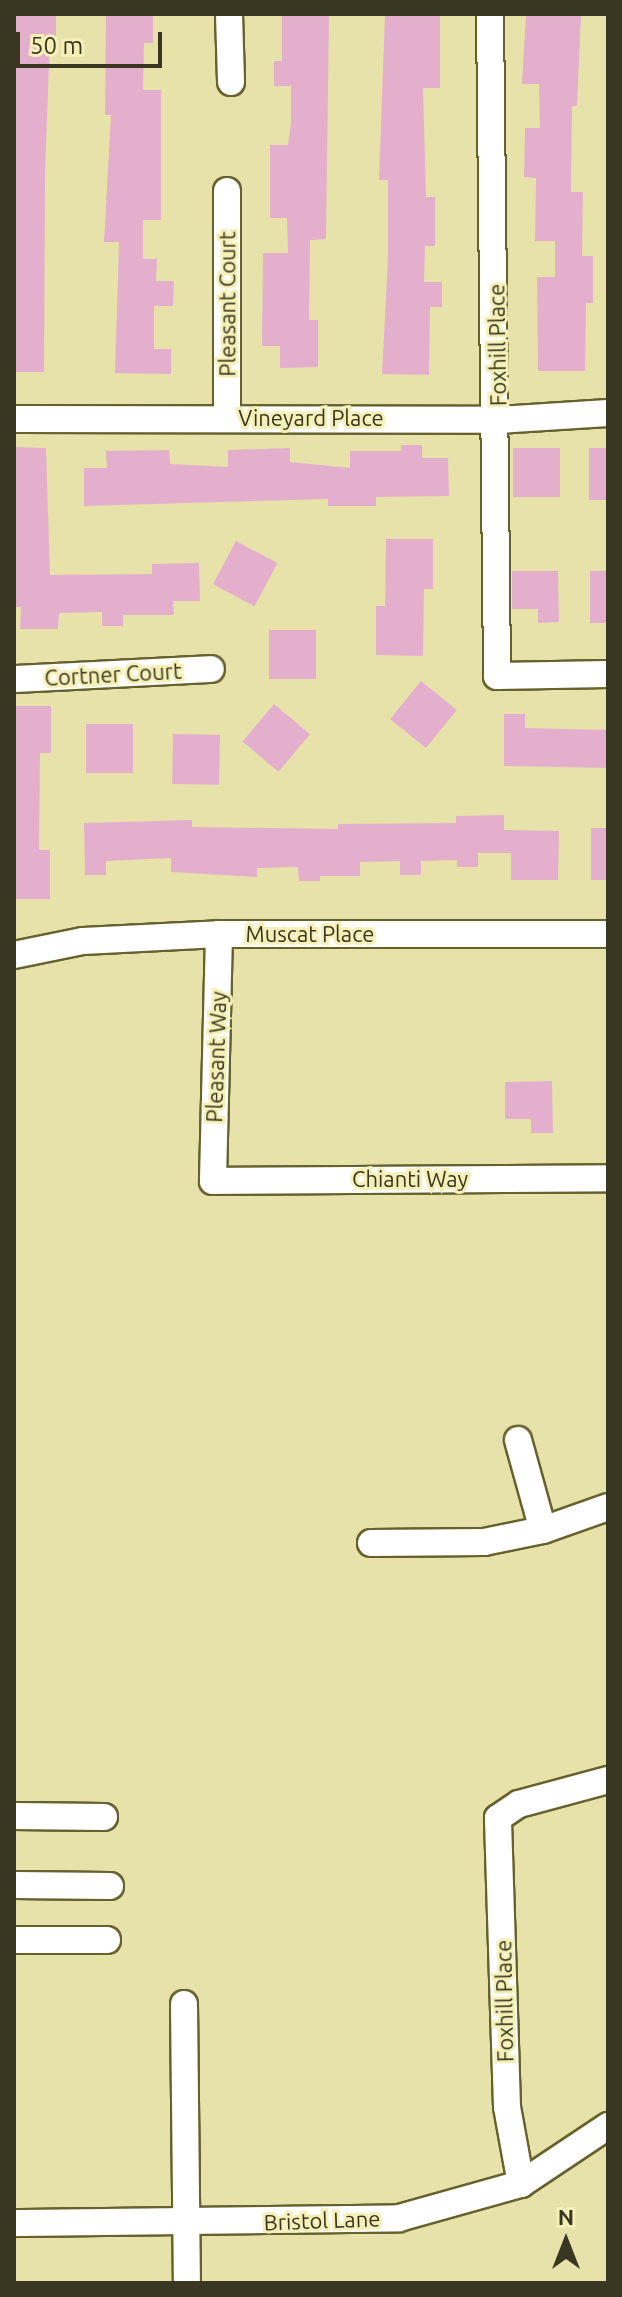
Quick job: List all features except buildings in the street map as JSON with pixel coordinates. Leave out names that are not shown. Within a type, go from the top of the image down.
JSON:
[{"type":"street","points":[[229,14],[231,82]]},
{"type":"street","name":"Foxhill Place","points":[[490,14],[498,420],[497,676],[608,674]]},
{"type":"street","name":"Pleasant Court","points":[[227,191],[227,418]]},
{"type":"street","name":"Vineyard Place","points":[[14,419],[498,420],[608,413]]},
{"type":"street","name":"Cortner Court","points":[[14,679],[211,669]]},
{"type":"street","name":"Muscat Place","points":[[14,955],[83,941],[219,934],[608,934]]},
{"type":"street","name":"Pleasant Way","points":[[213,1181],[219,934]]},
{"type":"street","name":"Chianti Way","points":[[213,1181],[608,1178]]},
{"type":"street","points":[[518,1440],[543,1530]]},
{"type":"street","points":[[371,1543],[484,1542],[543,1530],[608,1507]]},
{"type":"street","name":"Foxhill Place","points":[[521,2184],[507,2107],[498,1818],[519,1804],[608,1780]]},
{"type":"street","points":[[14,1816],[104,1817]]},
{"type":"street","points":[[14,1885],[110,1886]]},
{"type":"street","points":[[14,1940],[107,1940]]},
{"type":"street","points":[[184,2004],[187,2283]]},
{"type":"street","name":"Bristol Lane","points":[[14,2223],[399,2218],[521,2184],[608,2126]]}]
